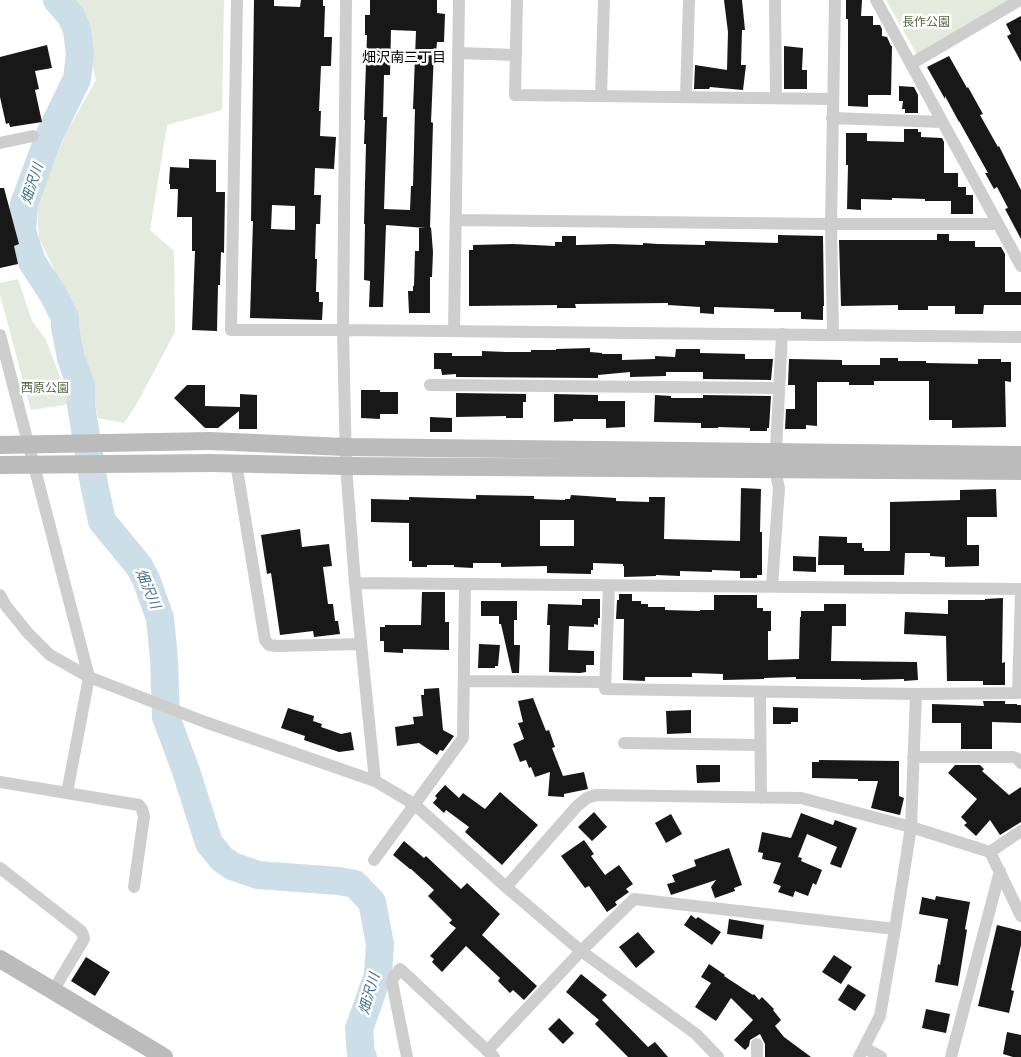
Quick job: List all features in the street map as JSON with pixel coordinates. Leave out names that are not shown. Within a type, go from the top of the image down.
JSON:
[{"type":"street","points":[[237,0],[231,330],[1021,337]]},
{"type":"street","points":[[346,0],[343,330],[345,447],[355,583],[375,781]]},
{"type":"street","points":[[454,331],[459,0]]},
{"type":"street","points":[[517,0],[515,95],[832,99]]},
{"type":"street","points":[[601,96],[604,0]]},
{"type":"street","points":[[686,97],[688,0]]},
{"type":"street","points":[[775,0],[776,98]]},
{"type":"street","points":[[832,334],[832,99],[835,0]]},
{"type":"street","points":[[876,0],[1021,266]]},
{"type":"street","points":[[910,64],[1020,0]]},
{"type":"street","points":[[458,53],[516,55]]},
{"type":"street","points":[[832,118],[942,122]]},
{"type":"street","points":[[0,143],[33,136]]},
{"type":"street","points":[[456,220],[998,224]]},
{"type":"street","points":[[772,586],[779,488],[775,460],[782,334]]},
{"type":"street","points":[[0,335],[89,677],[67,793]]},
{"type":"street","points":[[430,385],[779,388]]},
{"type":"street","points":[[0,445],[210,441],[775,460],[1021,471]]},
{"type":"street","points":[[0,465],[211,462],[346,466],[1021,455]]},
{"type":"street","points":[[236,463],[264,640],[269,645],[277,646],[361,644]]},
{"type":"street","points":[[355,583],[772,586],[1021,591],[1018,693],[916,694],[604,689],[609,586]]},
{"type":"street","points":[[374,860],[463,738],[465,584]]},
{"type":"street","points":[[0,595],[6,606],[28,634],[50,655],[89,677],[205,722],[375,781],[414,804],[506,887],[581,951],[696,1034],[718,1057]]},
{"type":"street","points":[[464,680],[605,682]]},
{"type":"street","points":[[760,692],[760,798]]},
{"type":"street","points":[[881,1057],[862,1052],[880,1016],[895,930],[910,827],[916,694]]},
{"type":"street","points":[[624,743],[760,745]]},
{"type":"street","points":[[913,757],[1013,757],[1021,763]]},
{"type":"street","points":[[0,782],[139,804],[144,821],[134,887]]},
{"type":"street","points":[[506,887],[577,806],[587,798],[596,795],[802,798],[910,827],[990,852],[1021,916]]},
{"type":"street","points":[[990,852],[1021,831]]},
{"type":"street","points":[[0,868],[81,930],[84,940],[53,991]]},
{"type":"street","points":[[951,1057],[1000,871]]},
{"type":"street","points":[[407,1057],[392,982],[400,970],[490,1054],[581,951],[634,899],[895,930]]},
{"type":"street","points":[[0,959],[164,1057]]},
{"type":"green space","points":[[71,0],[224,0],[222,110],[167,125],[150,230],[174,251],[175,332],[135,407],[124,423],[98,418],[77,317],[39,238],[37,207],[66,133],[96,80],[79,8]]},
{"type":"green space","name":"長作公園","points":[[886,0],[1011,0],[917,55]]},
{"type":"green space","name":"西原公園","points":[[18,279],[32,321],[46,340],[70,404],[31,410],[0,295],[0,283]]},
{"type":"building","points":[[254,0],[274,0],[274,6],[300,7],[301,0],[323,0],[323,6],[325,6],[324,37],[332,37],[331,66],[321,66],[320,136],[336,137],[334,169],[315,168],[314,195],[321,195],[320,224],[316,224],[315,259],[317,259],[316,292],[319,292],[319,302],[323,302],[322,320],[250,318],[253,221],[251,221]],"holes":[[[272,205],[295,206],[295,230],[271,229]]]},
{"type":"building","points":[[370,0],[437,0],[437,13],[445,14],[444,42],[437,42],[436,53],[434,52],[430,228],[433,252],[432,277],[430,277],[430,313],[409,313],[408,291],[413,291],[414,286],[415,251],[419,251],[419,228],[426,228],[386,225],[383,307],[369,307],[370,281],[364,280],[366,144],[364,144],[364,120],[367,35],[365,35],[365,15],[370,15]],"holes":[[[391,30],[416,31],[413,186],[411,186],[410,210],[384,209],[387,117],[383,117],[384,75],[390,75]]]},
{"type":"building","points":[[724,0],[742,0],[745,30],[742,30],[741,65],[746,65],[743,90],[710,87],[709,89],[694,89],[695,65],[727,70],[728,32]]},
{"type":"building","points":[[846,0],[862,0],[861,16],[873,16],[873,25],[880,25],[882,36],[887,37],[892,46],[891,95],[868,95],[868,107],[848,106],[848,19],[846,19]]},
{"type":"building","points":[[1021,16],[1021,62],[1007,36],[1011,34],[1006,24]]},
{"type":"building","points":[[47,45],[52,68],[35,71],[39,89],[35,90],[42,122],[10,127],[9,123],[6,124],[0,97],[0,57]]},
{"type":"building","points":[[784,46],[803,48],[802,70],[807,70],[807,89],[784,89]]},
{"type":"building","points":[[949,56],[983,114],[980,115],[999,146],[1021,190],[1021,239],[1005,209],[1008,208],[997,187],[994,189],[985,173],[988,173],[927,67]]},
{"type":"building","points":[[899,86],[914,87],[918,95],[918,113],[905,113],[905,109],[902,109],[903,101],[899,101]]},
{"type":"building","points":[[904,129],[918,129],[918,132],[921,132],[921,137],[942,138],[944,142],[944,173],[958,173],[958,187],[966,187],[966,195],[973,195],[973,214],[951,214],[951,201],[925,201],[925,199],[861,199],[861,210],[847,209],[848,165],[846,165],[846,133],[867,133],[867,141],[904,142]]},
{"type":"building","points":[[189,159],[216,160],[216,192],[225,192],[224,253],[221,252],[217,331],[192,330],[195,251],[192,251],[192,217],[177,217],[178,189],[170,189],[169,184],[170,167],[189,168]]},
{"type":"building","points":[[0,188],[4,188],[19,244],[14,246],[18,264],[0,268]]},
{"type":"building","points":[[937,234],[949,234],[949,241],[975,241],[975,247],[1001,247],[1005,254],[1005,292],[1021,292],[1021,305],[984,305],[983,314],[955,314],[955,306],[928,306],[928,310],[898,310],[898,305],[841,306],[839,240],[937,240]]},
{"type":"building","points":[[778,235],[823,236],[823,320],[801,319],[801,312],[774,312],[774,309],[714,307],[714,314],[700,313],[700,307],[668,305],[668,303],[575,304],[576,308],[557,308],[557,305],[469,306],[469,250],[473,250],[473,245],[555,246],[555,242],[562,242],[562,236],[576,236],[576,245],[643,245],[643,243],[705,245],[705,241],[778,243]]},
{"type":"building","points":[[590,348],[590,352],[622,354],[622,360],[655,359],[655,356],[675,357],[676,349],[700,349],[700,353],[745,354],[745,359],[773,359],[771,380],[703,379],[703,372],[666,372],[666,376],[630,377],[630,372],[598,375],[598,378],[456,377],[456,374],[442,375],[441,369],[434,369],[434,353],[452,353],[452,356],[482,356],[482,351],[531,352],[531,350]]},
{"type":"building","points":[[880,358],[898,358],[898,361],[926,361],[926,363],[978,364],[978,359],[1001,359],[1001,362],[1011,362],[1011,382],[1005,381],[1006,427],[952,428],[952,420],[929,420],[929,381],[874,381],[874,385],[849,385],[849,382],[817,382],[817,426],[806,425],[806,429],[785,429],[786,409],[795,409],[795,385],[788,385],[789,359],[842,360],[842,365],[880,365]]},
{"type":"building","points":[[187,385],[205,385],[205,406],[240,407],[240,394],[257,395],[257,429],[239,429],[239,411],[218,428],[205,428],[174,398]]},
{"type":"building","points":[[361,390],[398,392],[398,414],[380,414],[380,419],[361,418]]},
{"type":"building","points":[[456,393],[526,394],[526,402],[523,402],[523,418],[506,418],[506,416],[456,417]]},
{"type":"building","points":[[554,394],[598,395],[598,401],[625,401],[625,427],[606,428],[606,419],[573,419],[573,421],[554,422]]},
{"type":"building","points":[[655,395],[671,396],[671,398],[703,398],[703,395],[771,396],[769,428],[767,428],[767,431],[750,431],[750,428],[701,428],[701,423],[654,422]]},
{"type":"building","points":[[430,417],[452,418],[452,432],[430,432]]},
{"type":"building","points":[[741,488],[761,489],[762,575],[757,575],[757,578],[740,578],[740,571],[712,570],[712,572],[680,571],[680,576],[624,577],[623,564],[593,563],[591,574],[547,573],[547,566],[501,567],[501,563],[473,563],[473,568],[454,567],[454,565],[412,567],[412,561],[409,561],[409,523],[371,522],[371,499],[409,500],[409,497],[476,499],[476,495],[534,496],[534,499],[565,500],[570,499],[571,495],[616,498],[616,501],[649,502],[649,497],[665,497],[664,539],[740,541]],"holes":[[[540,520],[574,520],[574,546],[540,546]]]},
{"type":"building","points":[[996,489],[997,517],[967,517],[967,545],[979,545],[979,566],[945,567],[945,557],[930,556],[930,553],[905,553],[904,575],[844,575],[844,565],[818,565],[819,536],[847,537],[847,543],[862,543],[864,551],[890,551],[890,502],[960,500],[960,490]]},
{"type":"building","points":[[300,529],[302,547],[329,544],[332,566],[323,567],[328,604],[333,604],[335,621],[338,621],[340,634],[314,637],[313,631],[280,635],[271,573],[267,574],[261,535]]},
{"type":"building","points":[[793,556],[816,557],[816,572],[793,571]]},
{"type":"building","points":[[422,592],[445,592],[445,622],[449,622],[449,650],[403,649],[403,653],[384,652],[384,641],[380,641],[380,627],[385,627],[385,625],[421,625]]},
{"type":"building","points":[[619,594],[632,594],[632,601],[641,601],[641,604],[648,604],[648,607],[665,607],[665,610],[700,611],[714,610],[714,595],[757,595],[757,608],[763,608],[763,611],[771,611],[771,631],[768,631],[768,660],[799,659],[801,611],[824,611],[824,604],[846,604],[846,626],[832,626],[831,661],[917,662],[918,680],[796,679],[796,677],[723,680],[723,674],[692,673],[692,677],[645,677],[645,681],[623,680],[624,619],[616,619]]},
{"type":"building","points":[[1003,598],[1002,663],[1005,662],[1005,685],[983,685],[983,681],[947,681],[946,636],[904,634],[905,612],[948,614],[948,600]]},
{"type":"building","points":[[582,599],[600,599],[600,618],[598,618],[598,625],[594,624],[594,627],[569,626],[568,650],[594,651],[594,665],[586,665],[586,672],[580,673],[549,672],[550,625],[547,625],[548,604],[582,605]]},
{"type":"building","points":[[481,601],[517,601],[517,620],[514,620],[514,645],[520,645],[519,673],[512,673],[501,624],[499,624],[499,616],[481,616]]},
{"type":"building","points":[[479,644],[500,645],[498,666],[495,666],[495,668],[478,668]]},
{"type":"building","points":[[439,688],[443,730],[454,736],[443,751],[440,750],[437,755],[419,743],[397,746],[395,727],[414,724],[413,717],[423,716],[421,695],[424,695],[424,689]]},
{"type":"building","points":[[533,698],[546,731],[549,730],[555,747],[552,748],[563,776],[584,772],[588,789],[564,794],[564,797],[548,796],[550,772],[535,777],[526,760],[520,762],[513,744],[524,739],[518,723],[523,722],[518,701]]},
{"type":"building","points":[[983,701],[1005,701],[1005,704],[1021,705],[1021,723],[992,722],[992,749],[961,749],[961,723],[932,723],[932,704],[984,706]]},
{"type":"building","points":[[773,707],[798,708],[798,722],[773,724]]},
{"type":"building","points":[[288,708],[314,716],[313,721],[322,724],[321,727],[341,734],[351,732],[354,750],[339,752],[304,740],[305,736],[281,728]]},
{"type":"building","points":[[691,710],[691,733],[667,734],[666,711]]},
{"type":"building","points":[[819,760],[899,761],[899,796],[904,798],[900,815],[871,808],[878,781],[812,778],[812,762],[819,762]]},
{"type":"building","points":[[696,765],[720,765],[720,782],[697,783]]},
{"type":"building","points":[[955,765],[980,765],[984,769],[982,771],[1009,795],[1021,787],[1021,822],[1000,835],[990,820],[976,836],[964,825],[967,823],[961,817],[977,799],[948,773]]},
{"type":"building","points":[[445,785],[459,798],[463,793],[485,809],[500,792],[538,825],[502,865],[465,832],[469,827],[446,810],[444,813],[433,803],[437,798],[435,796]]},
{"type":"building","points":[[594,812],[607,827],[592,841],[578,827]]},
{"type":"building","points":[[801,813],[833,825],[835,820],[857,828],[841,868],[830,864],[837,847],[807,834],[798,857],[802,858],[801,861],[822,870],[816,885],[813,883],[808,896],[795,891],[793,897],[778,892],[781,886],[773,883],[781,863],[762,859],[763,853],[758,852],[762,832],[791,838]]},
{"type":"building","points":[[671,814],[682,834],[666,843],[655,823]]},
{"type":"building","points":[[584,840],[594,854],[591,856],[605,875],[619,865],[633,884],[626,889],[629,892],[615,902],[617,905],[607,912],[589,886],[585,888],[561,856]]},
{"type":"building","points":[[404,841],[424,858],[426,856],[461,889],[467,883],[500,914],[482,935],[537,986],[524,1000],[513,990],[510,993],[498,981],[500,978],[466,946],[442,972],[432,962],[434,959],[430,956],[456,928],[449,923],[452,920],[428,896],[434,890],[393,855]]},
{"type":"building","points":[[729,848],[742,885],[734,888],[735,891],[715,898],[711,887],[716,880],[671,895],[667,884],[675,882],[672,875],[696,866],[694,860]]},
{"type":"building","points":[[936,896],[970,902],[958,986],[935,982],[948,919],[919,914],[922,897],[935,900]]},
{"type":"building","points":[[691,915],[696,919],[698,917],[721,932],[712,945],[684,925]]},
{"type":"building","points":[[729,919],[764,925],[762,939],[727,934]]},
{"type":"building","points":[[997,925],[1021,931],[1021,945],[1011,990],[1014,991],[1009,1013],[978,1006]]},
{"type":"building","points":[[638,932],[655,952],[636,968],[619,947]]},
{"type":"building","points":[[834,955],[852,967],[841,984],[822,972]]},
{"type":"building","points":[[86,957],[110,972],[95,996],[71,981]]},
{"type":"building","points":[[709,964],[724,976],[754,994],[759,1000],[762,997],[774,1009],[781,1020],[775,1026],[784,1037],[811,1057],[765,1057],[765,1044],[760,1034],[750,1040],[749,1046],[745,1050],[734,1040],[753,1020],[731,998],[716,1021],[695,1007],[711,983],[701,977]]},
{"type":"building","points":[[581,974],[607,995],[602,1000],[648,1047],[655,1042],[668,1057],[628,1057],[595,1024],[599,1020],[566,992]]},
{"type":"building","points":[[848,984],[866,995],[855,1011],[838,1000]]},
{"type":"building","points":[[926,1009],[950,1014],[946,1033],[922,1028]]},
{"type":"building","points":[[559,1018],[574,1033],[563,1044],[548,1029]]},
{"type":"building","points":[[1007,1032],[1021,1035],[1021,1057],[1003,1054]]},
{"type":"waterway","name":"畑沢川","points":[[57,0],[71,16],[77,30],[80,54],[77,79],[50,134],[24,204],[22,231],[32,262],[53,294],[65,318],[71,358],[81,386],[81,405],[102,521],[139,566],[146,579],[160,618],[164,659],[166,717],[209,843],[222,859],[232,866],[258,875],[339,881],[355,884],[372,902],[380,944],[378,975],[359,1029],[361,1054],[363,1057]]},
{"type":"district","name":"畑沢南三丁目","points":[[404,58]]}]
